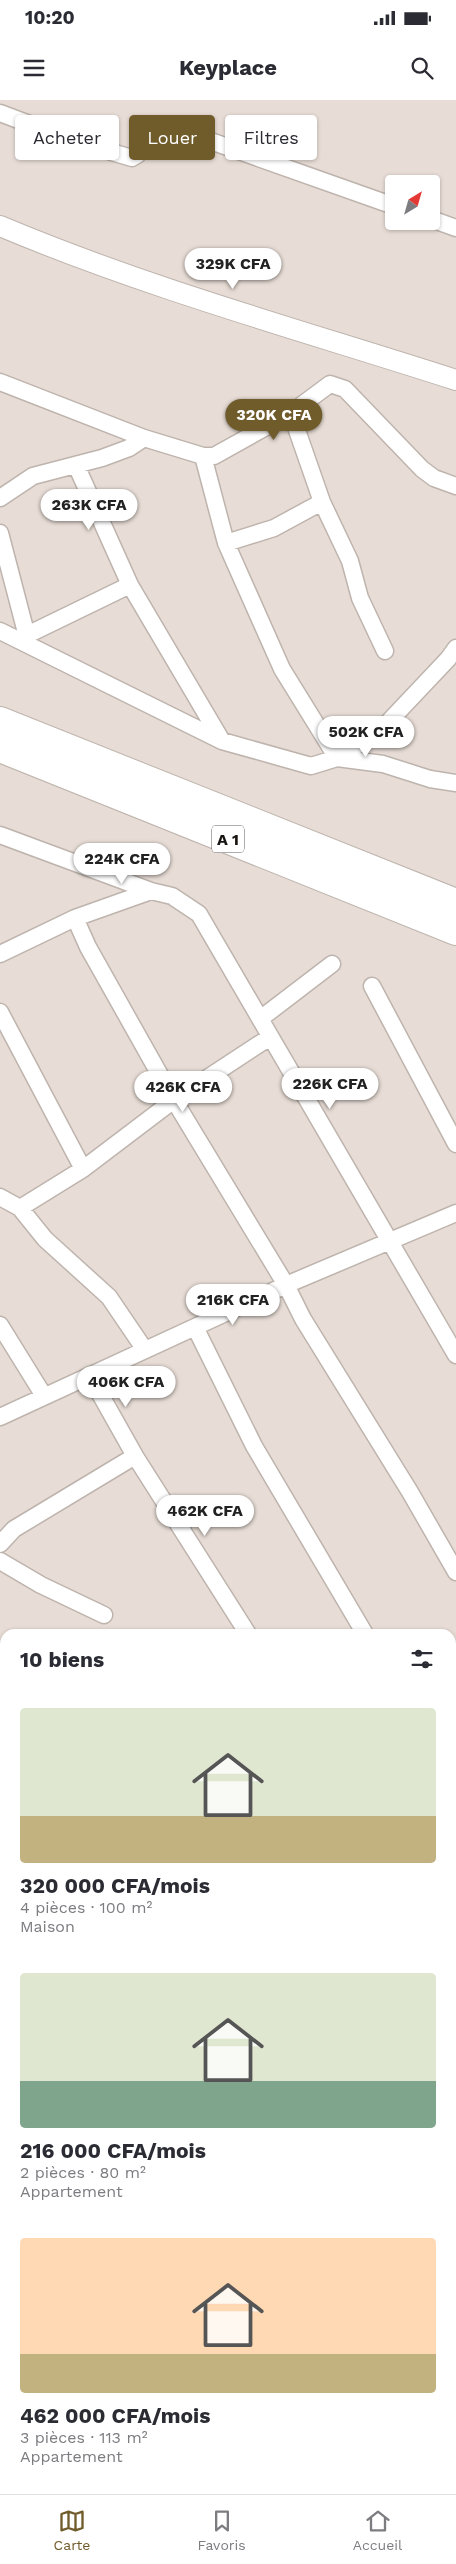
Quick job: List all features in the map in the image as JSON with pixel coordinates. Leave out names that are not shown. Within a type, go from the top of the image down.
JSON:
[{"type":"highway","name":"A 1","points":[[0,720],[456,903]]},
{"type":"highway","name":"A 1","points":[[0,748],[456,931]]},
{"type":"street","points":[[0,113],[77,142],[132,158],[139,155],[160,130],[166,127],[171,128],[385,203]]},
{"type":"street","points":[[440,222],[456,228]]},
{"type":"street","points":[[0,226],[55,249],[167,287],[456,380]]},
{"type":"street","points":[[0,382],[144,438],[203,456],[221,454],[291,413],[330,384],[338,384],[351,395],[422,469],[434,478],[456,484]]},
{"type":"street","points":[[291,413],[322,502],[350,561],[360,598],[385,652]]},
{"type":"street","points":[[0,498],[34,476],[111,455],[144,438]]},
{"type":"street","points":[[203,456],[226,543],[282,669],[337,758]]},
{"type":"street","points":[[76,465],[130,584],[222,741]]},
{"type":"street","points":[[226,543],[274,528],[322,502]]},
{"type":"street","points":[[0,533],[28,640]]},
{"type":"street","points":[[28,640],[130,584]]},
{"type":"street","points":[[0,631],[28,640],[222,741],[310,766],[337,758],[379,732],[453,658]]},
{"type":"street","points":[[337,758],[383,764],[430,779],[456,783]]},
{"type":"street","points":[[0,834],[151,891],[172,896],[199,914],[388,1243],[456,1355]]},
{"type":"street","points":[[0,954],[75,918],[151,891]]},
{"type":"street","points":[[75,918],[88,947],[174,1100],[286,1285],[303,1319],[410,1492],[456,1572]]},
{"type":"street","points":[[260,1019],[332,964]]},
{"type":"street","points":[[372,986],[456,1144]]},
{"type":"street","points":[[1,1018],[83,1169]]},
{"type":"street","points":[[20,1208],[83,1169],[174,1100],[270,1037]]},
{"type":"street","points":[[0,1197],[20,1208],[45,1239],[109,1297],[145,1350]]},
{"type":"street","points":[[0,1417],[286,1285],[456,1213]]},
{"type":"street","points":[[0,1325],[44,1396]]},
{"type":"street","points":[[195,1326],[254,1446],[362,1629]]},
{"type":"street","points":[[90,1376],[135,1456],[245,1629]]},
{"type":"street","points":[[0,1544],[14,1529],[135,1456]]},
{"type":"street","points":[[0,1561],[41,1585],[104,1615]]}]
